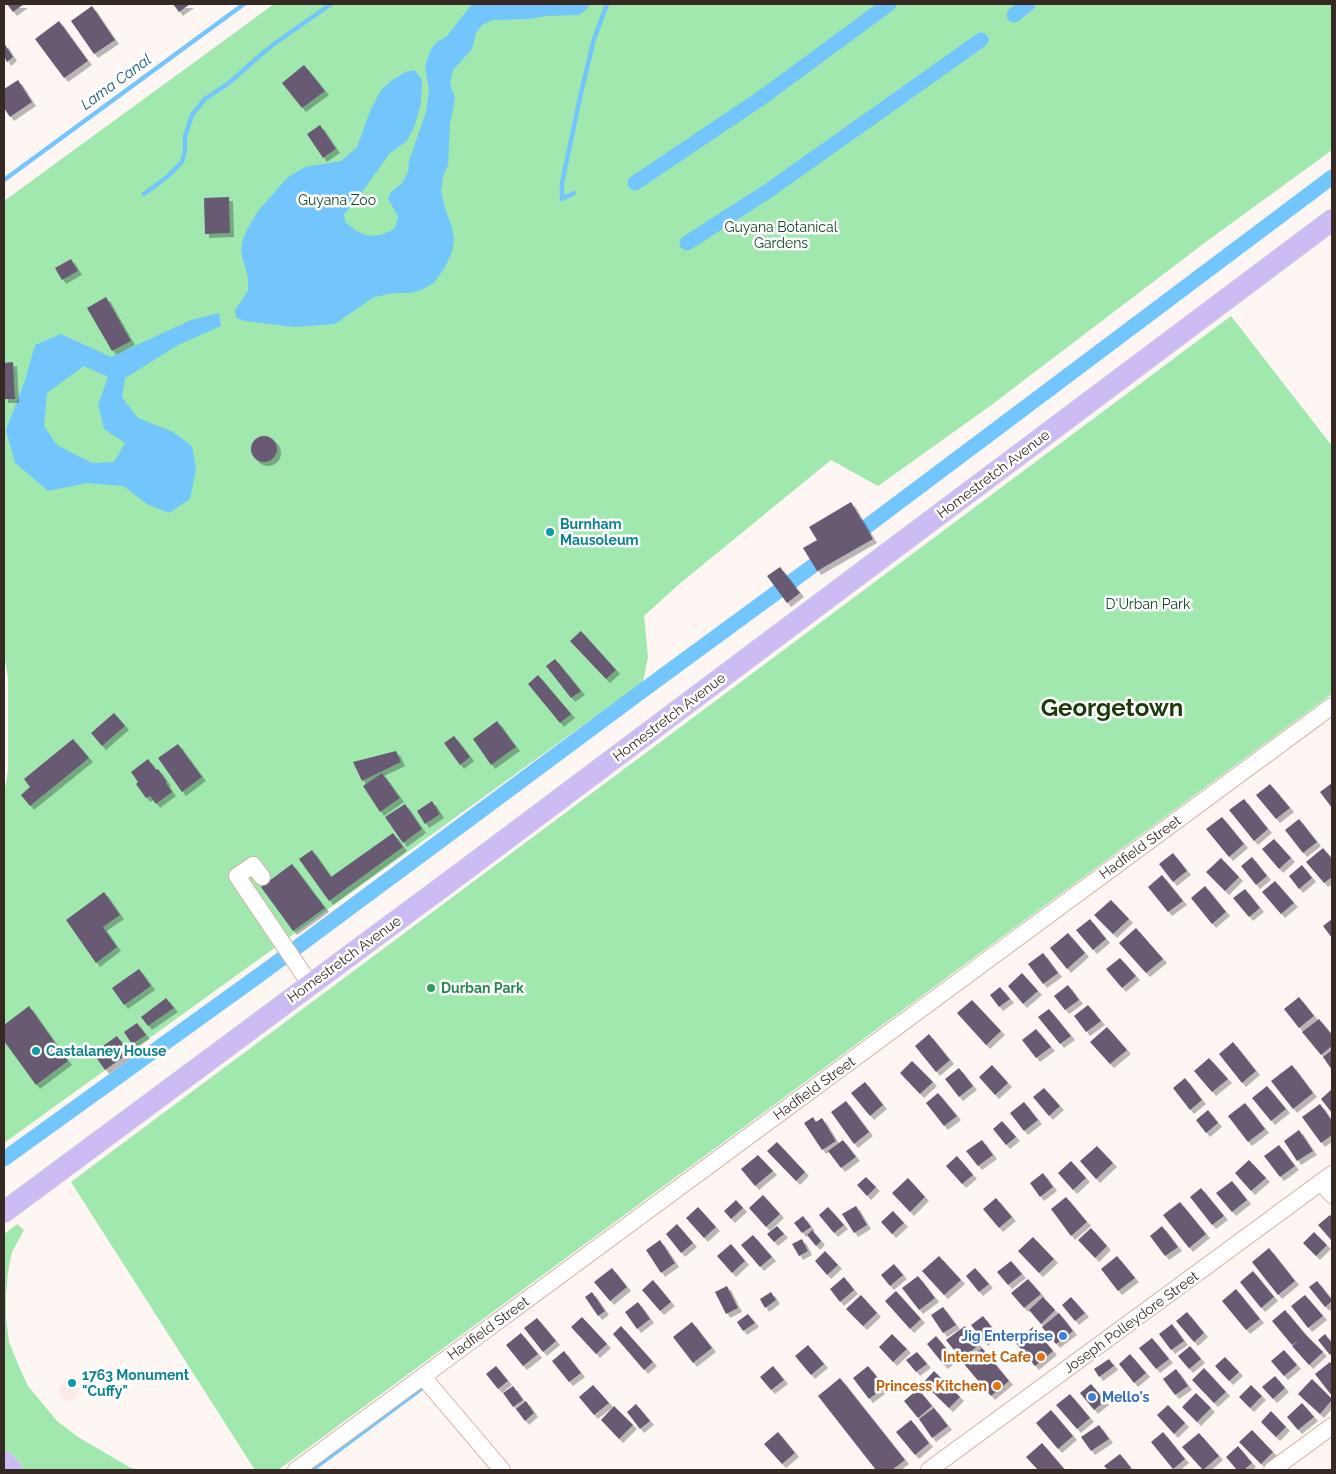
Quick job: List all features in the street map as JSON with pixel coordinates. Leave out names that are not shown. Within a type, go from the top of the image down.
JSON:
[{"type":"main road","name":"Homestretch Avenue","points":[[4,1212],[461,873],[1332,220]]},
{"type":"main road","points":[[4,1462],[12,1470]]},
{"type":"street","name":"Hadfield Street","points":[[296,1470],[1332,706]]},
{"type":"street","points":[[262,876],[254,865],[237,876],[310,984]]},
{"type":"street","points":[[1327,1178],[1332,1195]]},
{"type":"street","name":"Joseph Polleydore Street","points":[[929,1470],[1327,1178]]},
{"type":"street","points":[[423,1377],[502,1470]]},
{"type":"street","points":[[1272,1470],[1332,1426]]},
{"type":"shaded area","points":[[69,1381],[76,1384],[79,1391],[76,1398],[69,1401],[62,1398],[59,1391],[62,1384]]},
{"type":"green space","name":"Guyana Botanical Gardens","points":[[274,4],[1332,4],[1332,150],[1207,241],[990,406],[878,486],[831,460],[678,585],[644,616],[648,657],[643,682],[4,1143],[4,794],[8,771],[8,677],[4,655],[4,201]]},
{"type":"green space","name":"D'Urban Park","points":[[1231,316],[1332,446],[1332,694],[278,1470],[255,1470],[71,1182]]},
{"type":"green space","points":[[17,1224],[24,1230],[12,1252],[6,1294],[6,1318],[9,1342],[28,1386],[57,1421],[78,1437],[131,1468],[141,1470],[21,1470],[4,1456],[4,1234]]},
{"type":"water","points":[[472,4],[590,4],[585,11],[578,15],[493,20],[482,25],[476,33],[472,49],[453,70],[450,84],[455,98],[450,124],[448,165],[443,176],[441,191],[454,239],[452,252],[434,283],[410,293],[394,293],[374,297],[335,324],[295,327],[245,321],[236,318],[235,310],[248,291],[248,278],[241,252],[243,239],[258,211],[288,177],[305,167],[341,161],[357,147],[370,111],[381,90],[405,72],[415,70],[422,80],[421,102],[415,125],[407,141],[390,153],[344,214],[345,222],[357,231],[369,236],[381,235],[395,228],[398,216],[388,199],[390,193],[402,183],[408,172],[409,161],[426,112],[429,90],[425,67],[430,51],[437,42],[447,36]]},
{"type":"water","points":[[219,313],[221,326],[178,345],[125,378],[122,397],[138,418],[173,432],[192,446],[196,469],[190,499],[169,513],[147,504],[123,486],[87,483],[48,491],[15,463],[6,430],[25,380],[35,345],[61,334],[111,357],[191,320]],"holes":[[[84,366],[108,377],[98,405],[104,429],[125,443],[114,462],[92,463],[57,445],[44,426],[47,393]]]},
{"type":"building","points":[[7,4],[24,4],[13,12]]},
{"type":"building","points":[[173,4],[190,4],[179,12]]},
{"type":"building","points":[[92,6],[115,40],[94,54],[71,21]]},
{"type":"building","points":[[59,21],[88,61],[64,78],[35,39]]},
{"type":"building","points":[[4,43],[13,57],[7,62],[4,56]]},
{"type":"building","points":[[304,65],[325,91],[302,108],[282,83]]},
{"type":"building","points":[[18,80],[32,102],[10,117],[4,108],[4,89]]},
{"type":"building","points":[[320,125],[336,149],[323,158],[307,134]]},
{"type":"building","points":[[229,197],[230,233],[205,234],[204,198]]},
{"type":"building","points":[[71,259],[78,271],[62,280],[55,268]]},
{"type":"building","points":[[106,297],[131,341],[112,351],[87,308]]},
{"type":"building","points":[[13,362],[15,399],[4,399],[4,363]]},
{"type":"building","points":[[264,436],[273,440],[277,449],[273,458],[264,462],[255,458],[251,449],[255,440]]},
{"type":"building","points":[[851,502],[873,539],[817,571],[803,548],[817,540],[809,527]]},
{"type":"building","points":[[780,567],[800,593],[787,603],[767,576]]},
{"type":"building","points":[[581,631],[616,670],[606,679],[570,641]]},
{"type":"building","points":[[555,659],[581,691],[571,698],[546,666]]},
{"type":"building","points":[[538,675],[571,714],[560,723],[528,684]]},
{"type":"building","points":[[114,713],[125,726],[102,746],[91,733]]},
{"type":"building","points":[[497,721],[516,747],[491,765],[473,739]]},
{"type":"building","points":[[454,736],[470,757],[460,765],[444,743]]},
{"type":"building","points":[[73,739],[89,758],[30,806],[21,795],[30,787],[24,779]]},
{"type":"building","points":[[178,744],[202,777],[182,792],[158,758]]},
{"type":"building","points":[[396,751],[401,762],[362,781],[353,762]]},
{"type":"building","points":[[148,759],[156,770],[158,769],[172,792],[156,804],[150,796],[146,798],[136,784],[138,782],[131,772]]},
{"type":"building","points":[[382,773],[400,798],[380,812],[363,786]]},
{"type":"building","points":[[1332,783],[1332,808],[1320,792]]},
{"type":"building","points":[[1270,784],[1290,808],[1276,819],[1256,795]]},
{"type":"building","points":[[1244,799],[1268,829],[1254,841],[1229,810]]},
{"type":"building","points":[[432,801],[440,814],[425,824],[417,811]]},
{"type":"building","points":[[405,804],[422,829],[403,843],[385,817]]},
{"type":"building","points":[[1222,817],[1244,844],[1229,857],[1206,829]]},
{"type":"building","points":[[1299,819],[1317,842],[1303,853],[1285,830]]},
{"type":"building","points":[[393,833],[403,847],[329,901],[299,859],[312,850],[331,877]]},
{"type":"building","points":[[1274,839],[1291,858],[1279,869],[1262,849]]},
{"type":"building","points":[[1323,848],[1332,859],[1332,877],[1324,883],[1306,862]]},
{"type":"building","points":[[1173,853],[1187,871],[1173,882],[1159,864]]},
{"type":"building","points":[[1252,857],[1267,876],[1256,885],[1241,866]]},
{"type":"building","points":[[1221,858],[1239,877],[1225,891],[1206,872]]},
{"type":"building","points":[[292,864],[325,908],[293,931],[261,887]]},
{"type":"building","points":[[1302,865],[1312,878],[1299,889],[1289,876]]},
{"type":"building","points":[[1162,875],[1183,901],[1168,912],[1148,887]]},
{"type":"building","points":[[1275,881],[1294,903],[1281,914],[1262,892]]},
{"type":"building","points":[[1205,886],[1226,912],[1212,924],[1191,898]]},
{"type":"building","points":[[1245,889],[1260,908],[1249,917],[1233,898]]},
{"type":"building","points":[[104,892],[120,915],[103,927],[117,947],[96,963],[66,920]]},
{"type":"building","points":[[1111,900],[1129,919],[1113,934],[1094,915]]},
{"type":"building","points":[[1090,919],[1106,939],[1093,950],[1076,930]]},
{"type":"building","points":[[1332,919],[1332,938],[1323,926]]},
{"type":"building","points":[[1136,928],[1163,959],[1146,973],[1119,943]]},
{"type":"building","points":[[1068,933],[1085,953],[1067,969],[1050,948]]},
{"type":"building","points":[[1043,953],[1058,973],[1043,984],[1028,964]]},
{"type":"building","points":[[1120,958],[1136,976],[1122,988],[1106,969]]},
{"type":"building","points":[[139,969],[151,986],[124,1005],[112,988]]},
{"type":"building","points":[[1022,973],[1038,991],[1023,1004],[1008,986]]},
{"type":"building","points":[[1068,985],[1079,1000],[1065,1010],[1054,996]]},
{"type":"building","points":[[1000,987],[1010,999],[999,1007],[990,995]]},
{"type":"building","points":[[1299,997],[1314,1016],[1299,1028],[1284,1009]]},
{"type":"building","points":[[166,998],[174,1008],[148,1026],[141,1017]]},
{"type":"building","points":[[972,1000],[1001,1031],[986,1045],[957,1013]]},
{"type":"building","points":[[1088,1005],[1101,1021],[1086,1032],[1074,1016]]},
{"type":"building","name":"Castalaney House","points":[[29,1006],[68,1061],[36,1085],[4,1041],[4,1025]]},
{"type":"building","points":[[1049,1009],[1071,1036],[1060,1044],[1038,1017]]},
{"type":"building","points":[[1319,1019],[1332,1035],[1332,1046],[1321,1055],[1302,1032]]},
{"type":"building","points":[[137,1023],[146,1035],[132,1044],[124,1032]]},
{"type":"building","points":[[1107,1027],[1127,1050],[1110,1064],[1090,1042]]},
{"type":"building","points":[[1036,1029],[1051,1047],[1036,1058],[1022,1040]]},
{"type":"building","points":[[929,1034],[950,1060],[936,1072],[915,1046]]},
{"type":"building","points":[[117,1036],[129,1053],[105,1070],[93,1053]]},
{"type":"building","points":[[1233,1042],[1256,1071],[1242,1083],[1219,1054]]},
{"type":"building","points":[[1332,1050],[1332,1070],[1323,1057]]},
{"type":"building","points":[[1209,1058],[1228,1079],[1212,1092],[1194,1071]]},
{"type":"building","points":[[912,1061],[933,1082],[920,1094],[900,1073]]},
{"type":"building","points":[[992,1065],[1008,1083],[995,1095],[979,1077]]},
{"type":"building","points":[[1292,1065],[1313,1093],[1293,1109],[1271,1081]]},
{"type":"building","points":[[959,1068],[973,1086],[959,1097],[945,1079]]},
{"type":"building","points":[[1185,1078],[1202,1100],[1190,1110],[1173,1088]]},
{"type":"building","points":[[865,1082],[883,1105],[870,1116],[851,1093]]},
{"type":"building","points":[[1267,1086],[1286,1109],[1271,1121],[1252,1098]]},
{"type":"building","points":[[1044,1088],[1060,1106],[1049,1116],[1033,1097]]},
{"type":"building","points":[[1332,1089],[1332,1113],[1321,1099]]},
{"type":"building","points":[[938,1093],[957,1116],[944,1126],[926,1103]]},
{"type":"building","points":[[846,1101],[869,1132],[854,1144],[831,1112]]},
{"type":"building","points":[[1024,1102],[1038,1120],[1024,1131],[1010,1113]]},
{"type":"building","points":[[1245,1103],[1265,1129],[1248,1142],[1228,1116]]},
{"type":"building","points":[[1320,1104],[1332,1121],[1332,1135],[1321,1143],[1302,1117]]},
{"type":"building","points":[[1208,1110],[1218,1123],[1206,1133],[1196,1120]]},
{"type":"building","points":[[813,1117],[816,1122],[822,1118],[836,1141],[822,1150],[804,1123]]},
{"type":"building","points":[[1002,1121],[1016,1137],[1006,1145],[993,1129]]},
{"type":"building","points":[[1299,1130],[1313,1151],[1297,1161],[1284,1141]]},
{"type":"building","points":[[843,1140],[856,1157],[841,1168],[828,1151]]},
{"type":"building","points":[[982,1140],[993,1155],[978,1166],[966,1151]]},
{"type":"building","points":[[777,1142],[805,1172],[796,1181],[767,1151]]},
{"type":"building","points":[[1279,1145],[1295,1166],[1280,1177],[1264,1156]]},
{"type":"building","points":[[1097,1146],[1113,1163],[1096,1179],[1080,1161]]},
{"type":"building","points":[[758,1155],[773,1171],[755,1186],[741,1169]]},
{"type":"building","points":[[957,1156],[973,1175],[962,1184],[946,1166]]},
{"type":"building","points":[[1249,1160],[1266,1178],[1251,1191],[1235,1173]]},
{"type":"building","points":[[1071,1161],[1086,1178],[1073,1190],[1058,1173]]},
{"type":"building","points":[[1043,1173],[1053,1187],[1040,1197],[1030,1183]]},
{"type":"building","points":[[866,1177],[876,1187],[867,1196],[857,1185]]},
{"type":"building","points":[[908,1178],[925,1197],[910,1212],[892,1193]]},
{"type":"building","points":[[1232,1181],[1247,1200],[1232,1212],[1216,1193]]},
{"type":"building","points":[[1201,1188],[1224,1216],[1212,1225],[1190,1197]]},
{"type":"building","points":[[763,1195],[780,1214],[766,1227],[749,1208]]},
{"type":"building","points":[[1066,1197],[1087,1222],[1071,1236],[1051,1209]]},
{"type":"building","points":[[996,1198],[1012,1217],[999,1228],[983,1209]]},
{"type":"building","points":[[736,1200],[743,1208],[731,1219],[724,1211]]},
{"type":"building","points":[[1180,1202],[1206,1234],[1189,1248],[1163,1215]]},
{"type":"building","points":[[856,1206],[867,1225],[854,1233],[842,1214]]},
{"type":"building","points":[[698,1207],[716,1227],[704,1238],[686,1218]]},
{"type":"building","points":[[828,1207],[844,1225],[834,1233],[819,1215]]},
{"type":"building","points":[[893,1211],[904,1223],[892,1234],[881,1222]]},
{"type":"building","points":[[1330,1215],[1332,1217],[1332,1241],[1318,1225]]},
{"type":"building","points":[[803,1216],[811,1227],[802,1233],[794,1223]]},
{"type":"building","points":[[677,1224],[693,1243],[681,1253],[666,1234]]},
{"type":"building","points":[[777,1226],[784,1234],[774,1242],[767,1234]]},
{"type":"building","points":[[1162,1226],[1178,1247],[1165,1256],[1150,1236]]},
{"type":"building","points":[[1091,1228],[1107,1246],[1095,1258],[1078,1240]]},
{"type":"building","points":[[812,1230],[821,1241],[816,1246],[807,1235]]},
{"type":"building","points":[[1314,1232],[1327,1245],[1316,1256],[1303,1243]]},
{"type":"building","points":[[753,1235],[772,1257],[760,1267],[741,1245]]},
{"type":"building","points":[[1033,1237],[1054,1259],[1039,1273],[1018,1251]]},
{"type":"building","points":[[802,1239],[808,1251],[799,1256],[792,1244]]},
{"type":"building","points":[[660,1240],[675,1263],[661,1273],[646,1250]]},
{"type":"building","points":[[731,1244],[745,1261],[732,1273],[717,1256]]},
{"type":"building","points":[[1269,1248],[1295,1281],[1278,1295],[1252,1262]]},
{"type":"building","points":[[825,1251],[838,1265],[827,1275],[815,1261]]},
{"type":"building","points":[[939,1256],[961,1280],[944,1295],[922,1271]]},
{"type":"building","points":[[1117,1256],[1135,1278],[1118,1291],[1101,1269]]},
{"type":"building","points":[[1011,1261],[1022,1274],[1008,1285],[997,1272]]},
{"type":"building","points":[[894,1264],[903,1275],[890,1286],[881,1275]]},
{"type":"building","points":[[612,1268],[627,1287],[610,1301],[594,1282]]},
{"type":"building","points":[[975,1268],[989,1284],[979,1292],[966,1276]]},
{"type":"building","points":[[1253,1271],[1274,1297],[1261,1308],[1240,1282]]},
{"type":"building","points":[[918,1276],[935,1298],[919,1310],[902,1288]]},
{"type":"building","points":[[844,1277],[854,1290],[840,1302],[830,1289]]},
{"type":"building","points":[[1028,1279],[1041,1294],[1024,1308],[1011,1293]]},
{"type":"building","points":[[653,1280],[671,1302],[660,1311],[642,1290]]},
{"type":"building","points":[[1317,1281],[1332,1300],[1325,1307],[1309,1287]]},
{"type":"building","points":[[727,1286],[738,1308],[726,1314],[715,1292]]},
{"type":"building","points":[[1236,1289],[1260,1319],[1246,1330],[1222,1301]]},
{"type":"building","points":[[896,1291],[921,1319],[910,1329],[885,1301]]},
{"type":"building","points":[[592,1292],[605,1311],[598,1316],[585,1297]]},
{"type":"building","points":[[771,1292],[776,1300],[765,1308],[760,1299]]},
{"type":"building","points":[[861,1295],[877,1313],[863,1326],[846,1309]]},
{"type":"building","points":[[1305,1295],[1323,1316],[1308,1328],[1291,1306]]},
{"type":"building","points":[[1043,1297],[1055,1310],[1041,1324],[1029,1310]]},
{"type":"building","points":[[1071,1297],[1085,1313],[1075,1321],[1062,1305]]},
{"type":"building","points":[[638,1302],[650,1319],[637,1329],[625,1312]]},
{"type":"building","points":[[943,1307],[956,1325],[943,1333],[931,1315]]},
{"type":"building","points":[[1285,1310],[1323,1352],[1309,1365],[1292,1346],[1298,1340],[1292,1345],[1272,1321]]},
{"type":"building","points":[[1187,1312],[1204,1333],[1194,1342],[1176,1321]]},
{"type":"building","points":[[1059,1313],[1073,1331],[1056,1344],[1042,1327]]},
{"type":"building","points":[[748,1314],[755,1323],[743,1331],[737,1322]]},
{"type":"building","points":[[983,1316],[996,1333],[984,1342],[971,1325]]},
{"type":"building","points":[[582,1317],[607,1344],[596,1354],[571,1327]]},
{"type":"building","points":[[537,1318],[556,1341],[543,1352],[524,1328]]},
{"type":"building","points":[[692,1322],[712,1348],[693,1363],[673,1337]]},
{"type":"building","points":[[1172,1324],[1184,1341],[1171,1350],[1159,1334]]},
{"type":"building","points":[[621,1326],[653,1362],[644,1370],[613,1334]]},
{"type":"building","points":[[965,1326],[979,1345],[961,1359],[946,1340]]},
{"type":"building","points":[[1033,1327],[1053,1351],[1035,1366],[1015,1342]]},
{"type":"building","points":[[521,1333],[538,1354],[523,1366],[506,1345]]},
{"type":"building","points":[[892,1334],[907,1349],[893,1362],[879,1347]]},
{"type":"building","points":[[1325,1334],[1332,1341],[1332,1353],[1330,1355],[1318,1340]]},
{"type":"building","points":[[936,1336],[953,1357],[944,1365],[927,1344]]},
{"type":"building","points":[[1152,1338],[1169,1359],[1156,1369],[1139,1348]]},
{"type":"building","points":[[808,1345],[824,1364],[811,1375],[795,1356]]},
{"type":"building","points":[[1190,1346],[1201,1359],[1189,1369],[1178,1356]]},
{"type":"building","points":[[982,1348],[1009,1381],[991,1396],[964,1364]]},
{"type":"building","points":[[1284,1350],[1297,1365],[1284,1376],[1271,1361]]},
{"type":"building","points":[[564,1351],[581,1373],[569,1382],[552,1361]]},
{"type":"building","points":[[917,1352],[927,1364],[916,1372],[906,1360]]},
{"type":"building","points":[[1130,1354],[1146,1373],[1134,1383],[1119,1364]]},
{"type":"building","points":[[1225,1357],[1239,1372],[1229,1381],[1215,1366]]},
{"type":"building","points":[[1109,1359],[1114,1366],[1099,1377],[1094,1369]]},
{"type":"building","points":[[1330,1362],[1332,1365],[1332,1396],[1315,1374]]},
{"type":"building","points":[[496,1366],[508,1381],[498,1389],[486,1374]]},
{"type":"building","points":[[773,1366],[784,1380],[771,1390],[760,1377]]},
{"type":"building","points":[[868,1366],[885,1387],[869,1399],[853,1378]]},
{"type":"building","points":[[1204,1368],[1226,1392],[1214,1403],[1192,1380]]},
{"type":"building","points":[[1176,1369],[1188,1386],[1175,1395],[1163,1379]]},
{"type":"building","points":[[934,1371],[960,1397],[949,1408],[923,1383]]},
{"type":"building","points":[[1275,1376],[1285,1388],[1273,1399],[1262,1387]]},
{"type":"building","points":[[840,1378],[905,1460],[892,1470],[876,1470],[818,1396]]},
{"type":"building","points":[[1312,1379],[1332,1399],[1320,1414],[1298,1394]]},
{"type":"building","name":"Mello's","points":[[1091,1384],[1105,1401],[1094,1410],[1080,1393]]},
{"type":"building","points":[[593,1385],[609,1403],[594,1415],[579,1397]]},
{"type":"building","points":[[1251,1385],[1262,1396],[1250,1408],[1239,1397]]},
{"type":"building","points":[[513,1386],[523,1400],[513,1407],[503,1393]]},
{"type":"building","points":[[918,1389],[932,1406],[918,1418],[904,1401]]},
{"type":"building","points":[[1196,1393],[1211,1408],[1197,1422],[1182,1407]]},
{"type":"building","points":[[1070,1394],[1090,1418],[1077,1429],[1056,1405]]},
{"type":"building","points":[[526,1401],[534,1413],[525,1421],[516,1409]]},
{"type":"building","points":[[1302,1403],[1314,1417],[1298,1430],[1287,1417]]},
{"type":"building","points":[[636,1404],[650,1421],[640,1429],[627,1412]]},
{"type":"building","points":[[1168,1405],[1185,1423],[1174,1434],[1157,1415]]},
{"type":"building","points":[[614,1406],[633,1425],[619,1439],[601,1420]]},
{"type":"building","points":[[934,1408],[948,1426],[932,1438],[919,1419]]},
{"type":"building","points":[[1051,1410],[1073,1436],[1058,1449],[1036,1423]]},
{"type":"building","points":[[1271,1411],[1286,1427],[1276,1437],[1261,1422]]},
{"type":"building","points":[[911,1420],[929,1443],[915,1455],[896,1432]]},
{"type":"building","points":[[1099,1425],[1109,1439],[1091,1451],[1081,1437]]},
{"type":"building","points":[[1252,1430],[1273,1452],[1261,1464],[1239,1442]]},
{"type":"building","points":[[778,1432],[795,1453],[782,1464],[764,1444]]},
{"type":"building","points":[[1163,1432],[1185,1459],[1173,1469],[1151,1442]]},
{"type":"building","points":[[1199,1433],[1219,1456],[1203,1470],[1182,1447]]},
{"type":"building","points":[[1042,1443],[1065,1470],[1038,1470],[1026,1457]]},
{"type":"building","points":[[1238,1446],[1252,1463],[1244,1470],[1237,1470],[1226,1457]]},
{"type":"building","points":[[1120,1454],[1131,1468],[1128,1470],[1108,1470],[1104,1466]]},
{"type":"waterway","name":"Lama Canal","points":[[4,180],[244,4]]},
{"type":"waterway","points":[[144,194],[167,177],[182,162],[185,151],[185,136],[192,115],[205,99],[230,82],[274,44],[331,4]]},
{"type":"waterway","points":[[574,193],[562,199],[562,183],[594,39],[607,4]]},
{"type":"waterway","points":[[635,183],[760,99],[889,4]]},
{"type":"waterway","points":[[1014,15],[1028,4]]},
{"type":"waterway","points":[[687,243],[768,191],[981,40]]},
{"type":"waterway","points":[[850,539],[1332,177]]},
{"type":"waterway","points":[[4,1159],[265,971],[829,554]]},
{"type":"waterway","points":[[312,1470],[421,1389]]},
{"type":"place","name":"Burnham Mausoleum","points":[[550,532]]},
{"type":"place","name":"Durban Park","points":[[431,988]]},
{"type":"place","name":"Castalaney House","points":[[36,1051]]},
{"type":"place","name":"Jig Enterprise","points":[[1063,1336]]},
{"type":"place","name":"Internet Cafe","points":[[1041,1357]]},
{"type":"place","name":"1763 Monument \"Cuffy\"","points":[[72,1383]]},
{"type":"place","name":"Princess Kitchen","points":[[997,1386]]},
{"type":"place","name":"Mello's","points":[[1092,1397]]},
{"type":"district","name":"Georgetown","points":[[1112,707]]},
{"type":"park label","name":"Guyana Zoo","points":[[337,200]]}]
